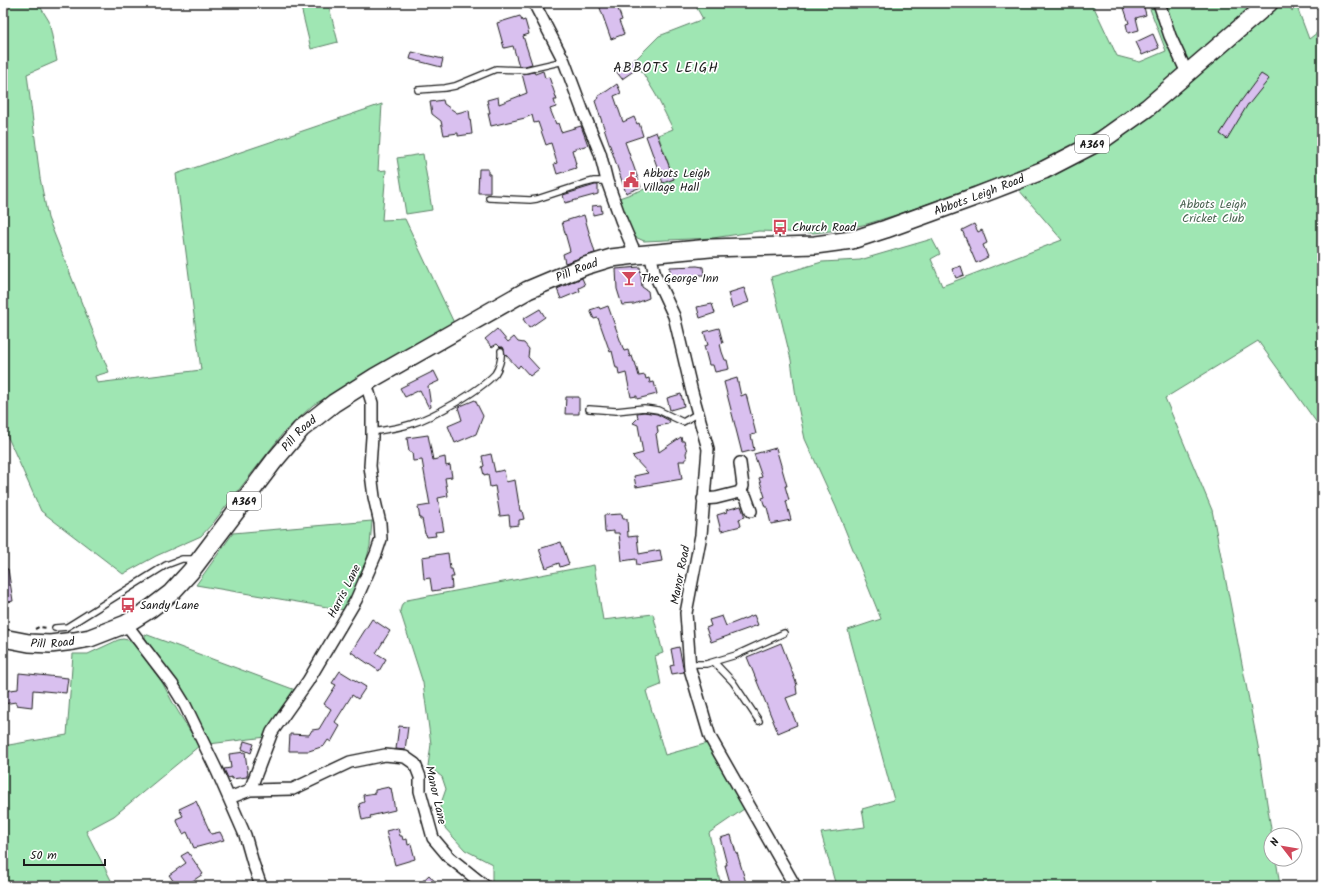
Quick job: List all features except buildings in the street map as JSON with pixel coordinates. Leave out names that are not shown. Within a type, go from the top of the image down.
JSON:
[{"type":"main road","name":"Abbots Leigh Road","points":[[643,254],[710,248],[815,245],[852,240],[886,229],[1044,170],[1102,140],[1147,108],[1269,3]]},
{"type":"main road","name":"Pill Road","points":[[3,638],[29,643],[50,644],[90,638],[126,624],[150,609],[171,593],[200,558],[274,461],[301,429],[334,403],[528,290],[585,266],[596,266],[612,258],[643,254]]},
{"type":"street","points":[[534,3],[564,61],[600,153],[607,181],[621,220],[643,254]]},
{"type":"street","points":[[1159,3],[1170,36],[1187,73]]},
{"type":"street","name":"Manor Road","points":[[643,254],[655,275],[674,316],[708,449],[701,535],[686,613],[690,669],[710,737],[795,886]]},
{"type":"street","name":"Harris Lane","points":[[250,790],[272,732],[308,681],[356,600],[381,539],[380,523],[374,497],[370,466],[372,404],[366,383]]},
{"type":"street","points":[[703,499],[716,498],[740,492],[743,486],[740,463]]},
{"type":"street","points":[[740,492],[746,497],[751,511]]},
{"type":"street","points":[[126,624],[159,666],[178,694],[229,798],[245,835],[261,886]]},
{"type":"street","name":"Manor Lane","points":[[229,798],[250,790],[293,789],[350,762],[385,756],[405,757],[415,764],[420,777],[420,792],[433,838],[449,857],[485,886]]},
{"type":"lane","points":[[418,90],[455,86],[496,69],[525,70],[564,61]]},
{"type":"lane","points":[[488,198],[537,199],[586,183],[594,181],[607,181]]},
{"type":"lane","points":[[372,432],[410,424],[431,416],[471,393],[496,373],[502,357],[501,351]]},
{"type":"lane","points":[[589,410],[616,411],[644,408],[658,410],[683,422],[698,413]]},
{"type":"lane","points":[[55,628],[67,627],[166,565],[182,560],[200,558]]},
{"type":"lane","points":[[690,664],[706,664],[736,655],[784,633]]},
{"type":"lane","points":[[714,662],[733,682],[759,722]]},
{"type":"green space","points":[[3,3],[38,3],[49,21],[57,61],[27,74],[40,178],[48,218],[109,372],[95,376],[97,383],[201,370],[176,174],[382,104],[378,171],[386,170],[382,220],[405,219],[455,325],[313,405],[284,432],[213,523],[201,536],[156,556],[123,574],[41,511],[6,433],[3,433]]},
{"type":"green space","points":[[300,3],[328,3],[338,42],[311,49]]},
{"type":"green space","name":"Abbots Leigh Cricket Club","points":[[694,3],[1092,3],[1117,56],[1140,62],[1166,51],[1150,9],[1158,3],[1288,3],[1292,11],[1297,7],[1309,39],[1322,29],[1322,302],[1318,305],[1322,303],[1322,430],[1258,341],[1165,398],[1212,510],[1258,746],[1271,827],[1263,827],[1263,867],[1277,867],[1280,886],[836,886],[821,833],[865,827],[862,809],[894,800],[848,630],[881,619],[836,507],[805,439],[796,397],[791,360],[771,277],[822,262],[860,260],[932,239],[940,254],[931,259],[942,286],[1062,240],[1006,175],[902,213],[867,224],[839,230],[813,233],[759,231],[713,238],[644,241],[633,236],[619,198],[674,179],[658,135],[673,129],[656,95],[635,60],[659,36],[703,19]]},
{"type":"green space","points":[[423,154],[432,210],[406,214],[397,158]]},
{"type":"green space","points":[[372,521],[370,546],[363,573],[345,610],[196,585],[233,533]]},
{"type":"green space","points":[[594,565],[603,620],[653,614],[663,653],[655,656],[661,685],[646,691],[665,755],[708,743],[744,809],[709,833],[721,886],[496,886],[492,883],[492,864],[465,850],[444,827],[440,806],[446,789],[442,777],[428,766],[431,744],[423,683],[400,611],[402,604],[407,600]]},
{"type":"green space","points":[[145,634],[298,691],[266,737],[209,744],[174,678],[145,638]]},
{"type":"green space","points":[[123,639],[134,644],[162,682],[199,746],[114,816],[86,831],[114,886],[3,886],[3,746],[67,735],[73,654],[88,654]]},
{"type":"place","name":"Abbots Leigh Village Hall","points":[[631,180]]},
{"type":"place","name":"Church Road","points":[[780,227]]},
{"type":"place","name":"The George Inn","points":[[629,278]]},
{"type":"place","name":"Sandy Lane","points":[[128,605]]},
{"type":"district","name":"ABBOTS LEIGH","points":[[666,67]]}]
